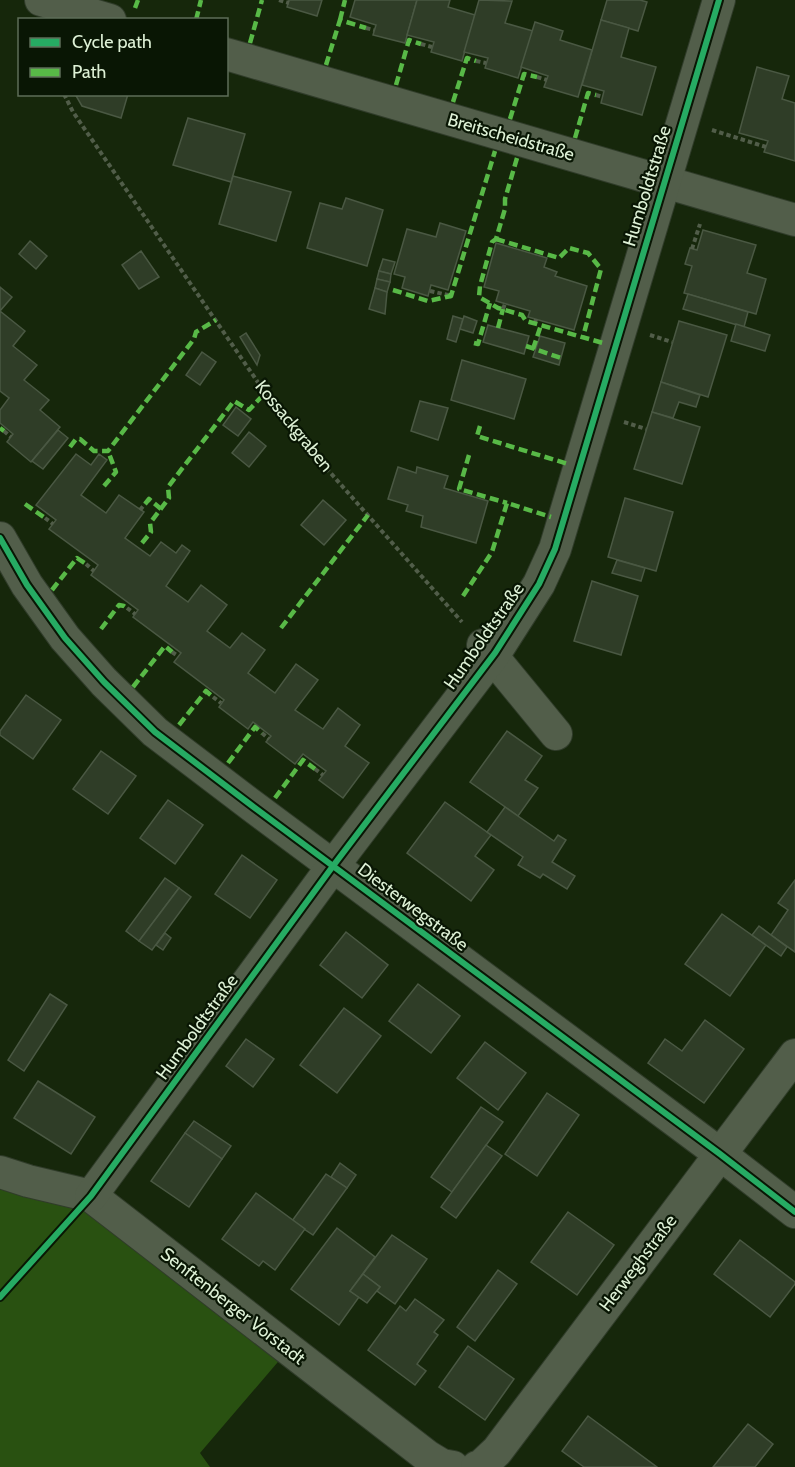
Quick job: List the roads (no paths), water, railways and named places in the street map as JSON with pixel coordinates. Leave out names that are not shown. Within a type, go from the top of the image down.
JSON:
[{"type":"street","points":[[41,0],[103,18]]},
{"type":"street","name":"Humboldtstraße","points":[[91,1197],[539,584],[555,549],[719,0]]},
{"type":"street","name":"Breitscheidstraße","points":[[228,55],[795,220]]},
{"type":"street","name":"Diesterwegstraße","points":[[0,538],[27,585],[65,638],[104,682],[155,732],[795,1212]]},
{"type":"street","points":[[488,651],[556,734]]},
{"type":"street","name":"Herweghstraße","points":[[477,1467],[480,1467],[496,1451],[795,1055]]},
{"type":"street","name":"Senftenberger Vorstadt","points":[[0,1172],[91,1197],[427,1456],[442,1465],[453,1467]]}]
